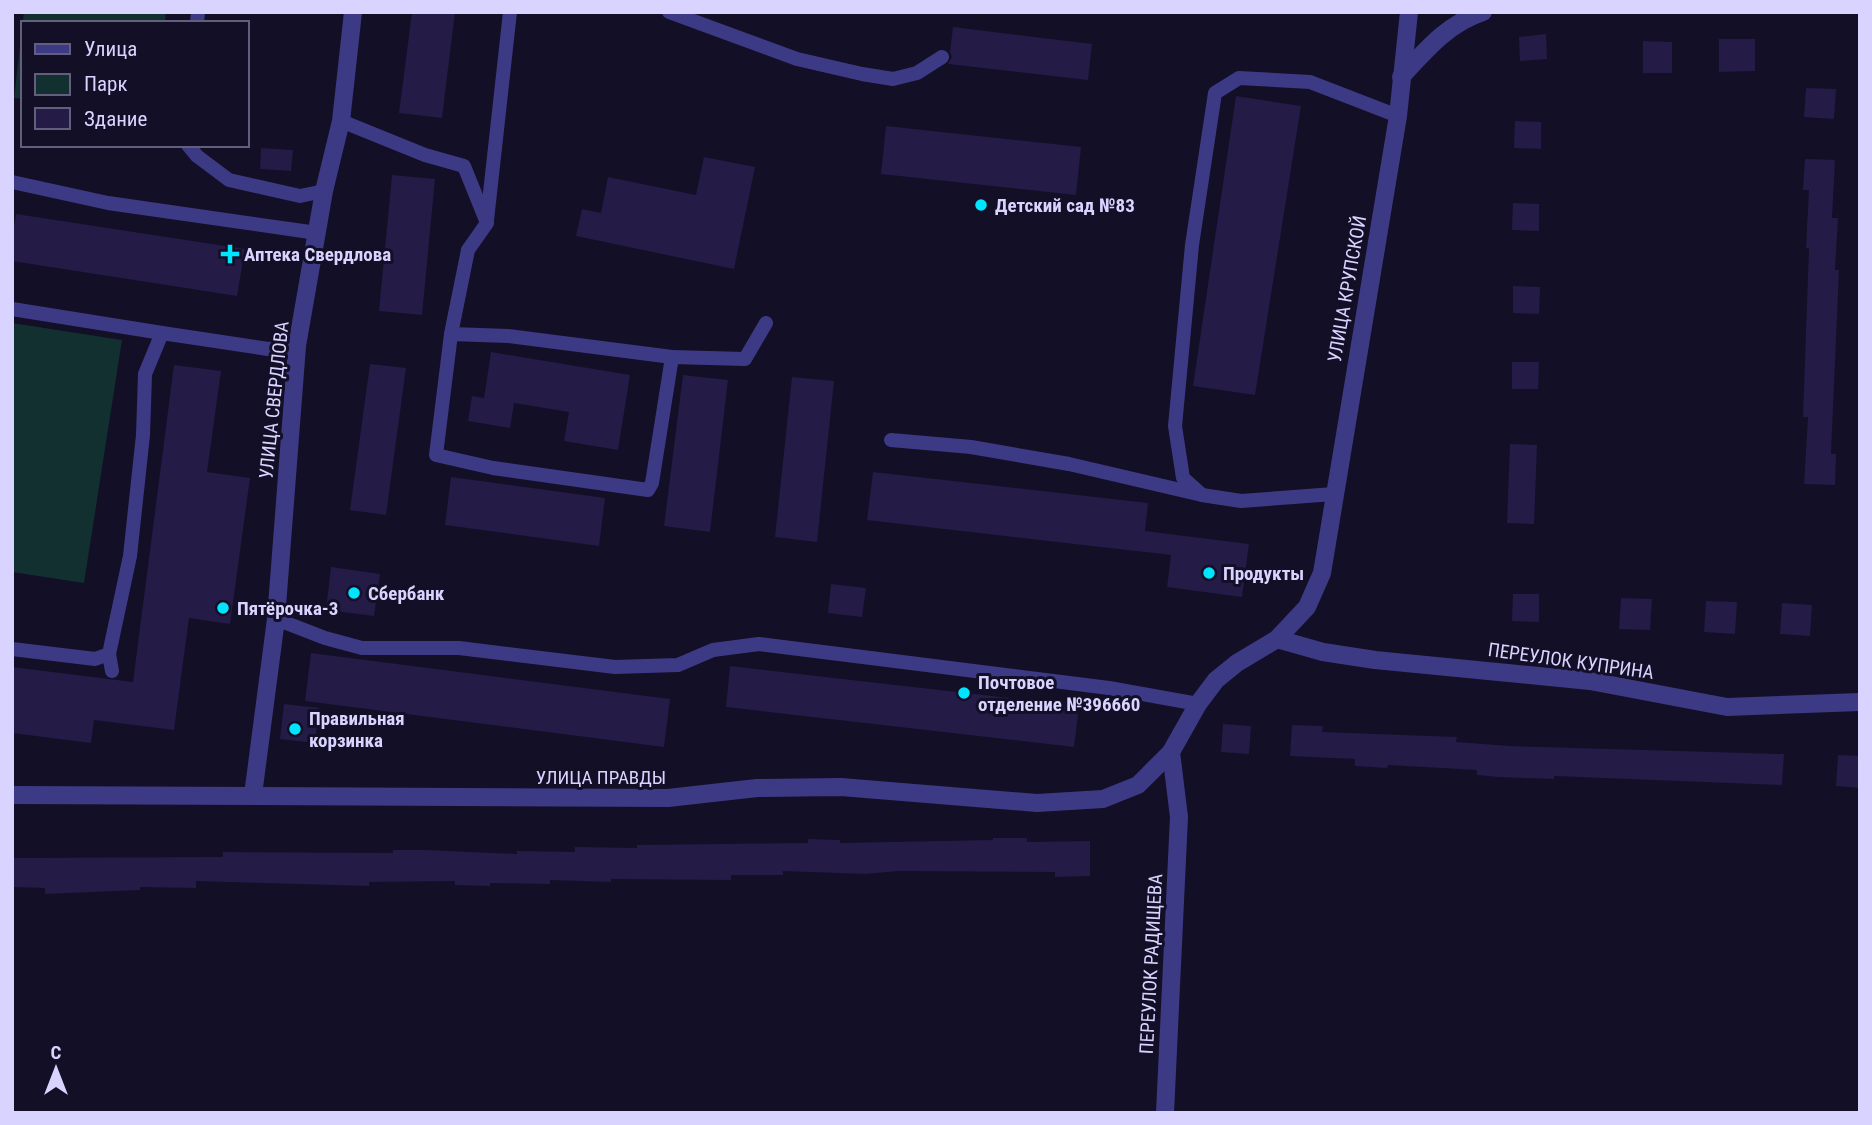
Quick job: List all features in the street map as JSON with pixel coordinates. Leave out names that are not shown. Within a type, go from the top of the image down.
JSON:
[{"type":"street","name":"УЛИЦА СВЕРДЛОВА","points":[[253,795],[276,618],[298,346],[324,191],[341,121],[353,12]]},
{"type":"street","name":"УЛИЦА КРУПСКОЙ","points":[[1277,639],[1307,607],[1322,573],[1398,116],[1409,12]]},
{"type":"street","points":[[1401,77],[1441,34],[1470,16],[1483,12]]},
{"type":"street","name":"ПЕРЕУЛОК КУПРИНА","points":[[1277,639],[1323,652],[1375,660],[1590,681],[1727,707],[1860,702]]},
{"type":"street","name":"УЛИЦА ПРАВДЫ","points":[[12,795],[668,799],[757,788],[841,787],[1037,803],[1103,799],[1138,785],[1171,752],[1198,704],[1216,680],[1237,663],[1277,639]]},
{"type":"street","name":"ПЕРЕУЛОК РАДИЩЕВА","points":[[1165,1113],[1180,817],[1171,752]]},
{"type":"lane","points":[[510,12],[487,223],[468,250],[451,334],[436,455],[493,468],[648,490],[652,483],[672,357]]},
{"type":"lane","points":[[669,12],[696,16],[797,59],[862,74],[893,79],[917,73],[942,57]]},
{"type":"lane","points":[[1202,495],[1183,478],[1175,426],[1192,245],[1215,93],[1239,78],[1310,82],[1398,116]]},
{"type":"lane","points":[[341,121],[425,155],[464,166],[487,223]]},
{"type":"lane","points":[[190,147],[197,156],[229,180],[300,196],[324,191]]},
{"type":"lane","points":[[12,182],[108,203],[317,233]]},
{"type":"lane","points":[[12,309],[268,349],[298,346]]},
{"type":"lane","points":[[451,334],[508,336],[672,357],[745,359],[766,323]]},
{"type":"lane","points":[[112,671],[109,654],[131,556],[143,435],[145,374],[162,333]]},
{"type":"lane","points":[[891,440],[971,447],[1069,464],[1202,495],[1241,500],[1334,494]]},
{"type":"lane","points":[[276,618],[325,638],[362,648],[459,648],[615,667],[678,665],[713,650],[759,644],[1109,688],[1198,704]]},
{"type":"lane","points":[[12,649],[94,659],[109,654]]},
{"type":"green space","points":[[24,12],[166,12],[165,21],[23,21]]},
{"type":"green space","points":[[21,38],[21,99],[14,98]]},
{"type":"green space","points":[[12,323],[122,340],[84,583],[12,572]]},
{"type":"building","points":[[412,12],[455,12],[442,118],[399,113]]},
{"type":"building","points":[[953,27],[1092,44],[1088,80],[948,64],[952,57],[950,52]]},
{"type":"building","points":[[1546,34],[1547,59],[1520,61],[1519,37]]},
{"type":"building","points":[[1719,39],[1755,39],[1755,71],[1719,72]]},
{"type":"building","points":[[1643,41],[1672,42],[1672,73],[1643,73]]},
{"type":"building","points":[[1806,88],[1836,89],[1834,119],[1804,117]]},
{"type":"building","points":[[1236,96],[1301,106],[1255,395],[1193,386]]},
{"type":"building","points":[[1515,121],[1541,122],[1541,149],[1514,148]]},
{"type":"building","points":[[886,126],[1081,147],[1076,195],[881,174]]},
{"type":"building","points":[[261,148],[293,150],[291,171],[260,169]]},
{"type":"building","points":[[704,157],[755,167],[734,269],[576,236],[582,209],[601,213],[608,177],[696,195]]},
{"type":"building","points":[[1805,159],[1835,160],[1832,218],[1838,218],[1835,270],[1839,270],[1831,454],[1836,454],[1835,485],[1804,484],[1808,417],[1803,417],[1809,248],[1806,248],[1809,190],[1803,190]]},
{"type":"building","points":[[392,175],[435,179],[422,315],[379,311]]},
{"type":"building","points":[[1513,203],[1539,204],[1539,231],[1512,230]]},
{"type":"building","points":[[16,214],[245,249],[237,296],[12,261]]},
{"type":"building","points":[[1513,286],[1540,287],[1539,314],[1513,313]]},
{"type":"building","points":[[491,352],[630,375],[618,450],[564,441],[569,412],[514,403],[510,428],[468,421],[472,396],[484,398]]},
{"type":"building","points":[[1512,362],[1539,362],[1538,389],[1512,389]]},
{"type":"building","points":[[370,364],[406,368],[386,515],[350,510]]},
{"type":"building","points":[[174,365],[221,371],[207,472],[250,478],[230,624],[189,618],[174,730],[94,720],[91,743],[12,733],[12,667],[133,682]]},
{"type":"building","points":[[683,375],[728,380],[710,532],[664,526]]},
{"type":"building","points":[[792,377],[834,381],[817,542],[775,537]]},
{"type":"building","points":[[1510,444],[1537,445],[1534,524],[1507,523]]},
{"type":"building","points":[[873,472],[1148,503],[1145,531],[1249,544],[1242,597],[1167,587],[1171,555],[867,520]]},
{"type":"building","points":[[451,477],[605,498],[599,546],[445,525]]},
{"type":"building","points":[[331,567],[380,574],[374,616],[326,610]]},
{"type":"building","points":[[831,584],[866,588],[862,617],[828,613]]},
{"type":"building","points":[[1513,594],[1539,594],[1539,622],[1512,621]]},
{"type":"building","points":[[1621,598],[1652,599],[1650,630],[1619,629]]},
{"type":"building","points":[[1706,601],[1737,602],[1735,634],[1704,632]]},
{"type":"building","points":[[1782,603],[1812,605],[1810,636],[1780,634]]},
{"type":"building","points":[[311,653],[670,699],[664,747],[305,701]]},
{"type":"building","points":[[730,666],[1079,706],[1074,747],[726,707]]},
{"type":"building","points":[[284,704],[319,708],[315,743],[280,739]]},
{"type":"building","points":[[1223,724],[1251,726],[1249,754],[1221,752]]},
{"type":"building","points":[[1292,725],[1323,726],[1322,732],[1457,737],[1456,742],[1510,746],[1784,754],[1782,785],[1554,776],[1554,779],[1498,777],[1477,775],[1477,770],[1355,766],[1355,759],[1290,756]]},
{"type":"building","points":[[1838,755],[1860,756],[1860,788],[1836,786]]},
{"type":"building","points":[[1027,838],[1027,842],[1090,841],[1090,876],[1055,877],[1055,872],[898,871],[866,874],[783,871],[783,875],[731,875],[731,880],[550,880],[550,884],[490,883],[490,886],[455,885],[455,881],[369,882],[369,886],[196,881],[196,888],[140,887],[140,890],[45,894],[45,888],[12,887],[12,858],[223,857],[223,852],[393,853],[393,850],[517,854],[517,851],[575,852],[575,847],[808,843],[808,839],[840,840],[840,843]]},
{"type":"place","name":"Детский сад №83","points":[[981,205]]},
{"type":"place","name":"Аптека Свердлова","points":[[230,254]]},
{"type":"place","name":"Продукты","points":[[1209,573]]},
{"type":"place","name":"Сбербанк","points":[[354,593]]},
{"type":"place","name":"Пятёрочка-3","points":[[223,608]]},
{"type":"place","name":"Почтовое отделение №396660","points":[[964,693]]},
{"type":"place","name":"Правильная корзинка","points":[[295,729]]}]
